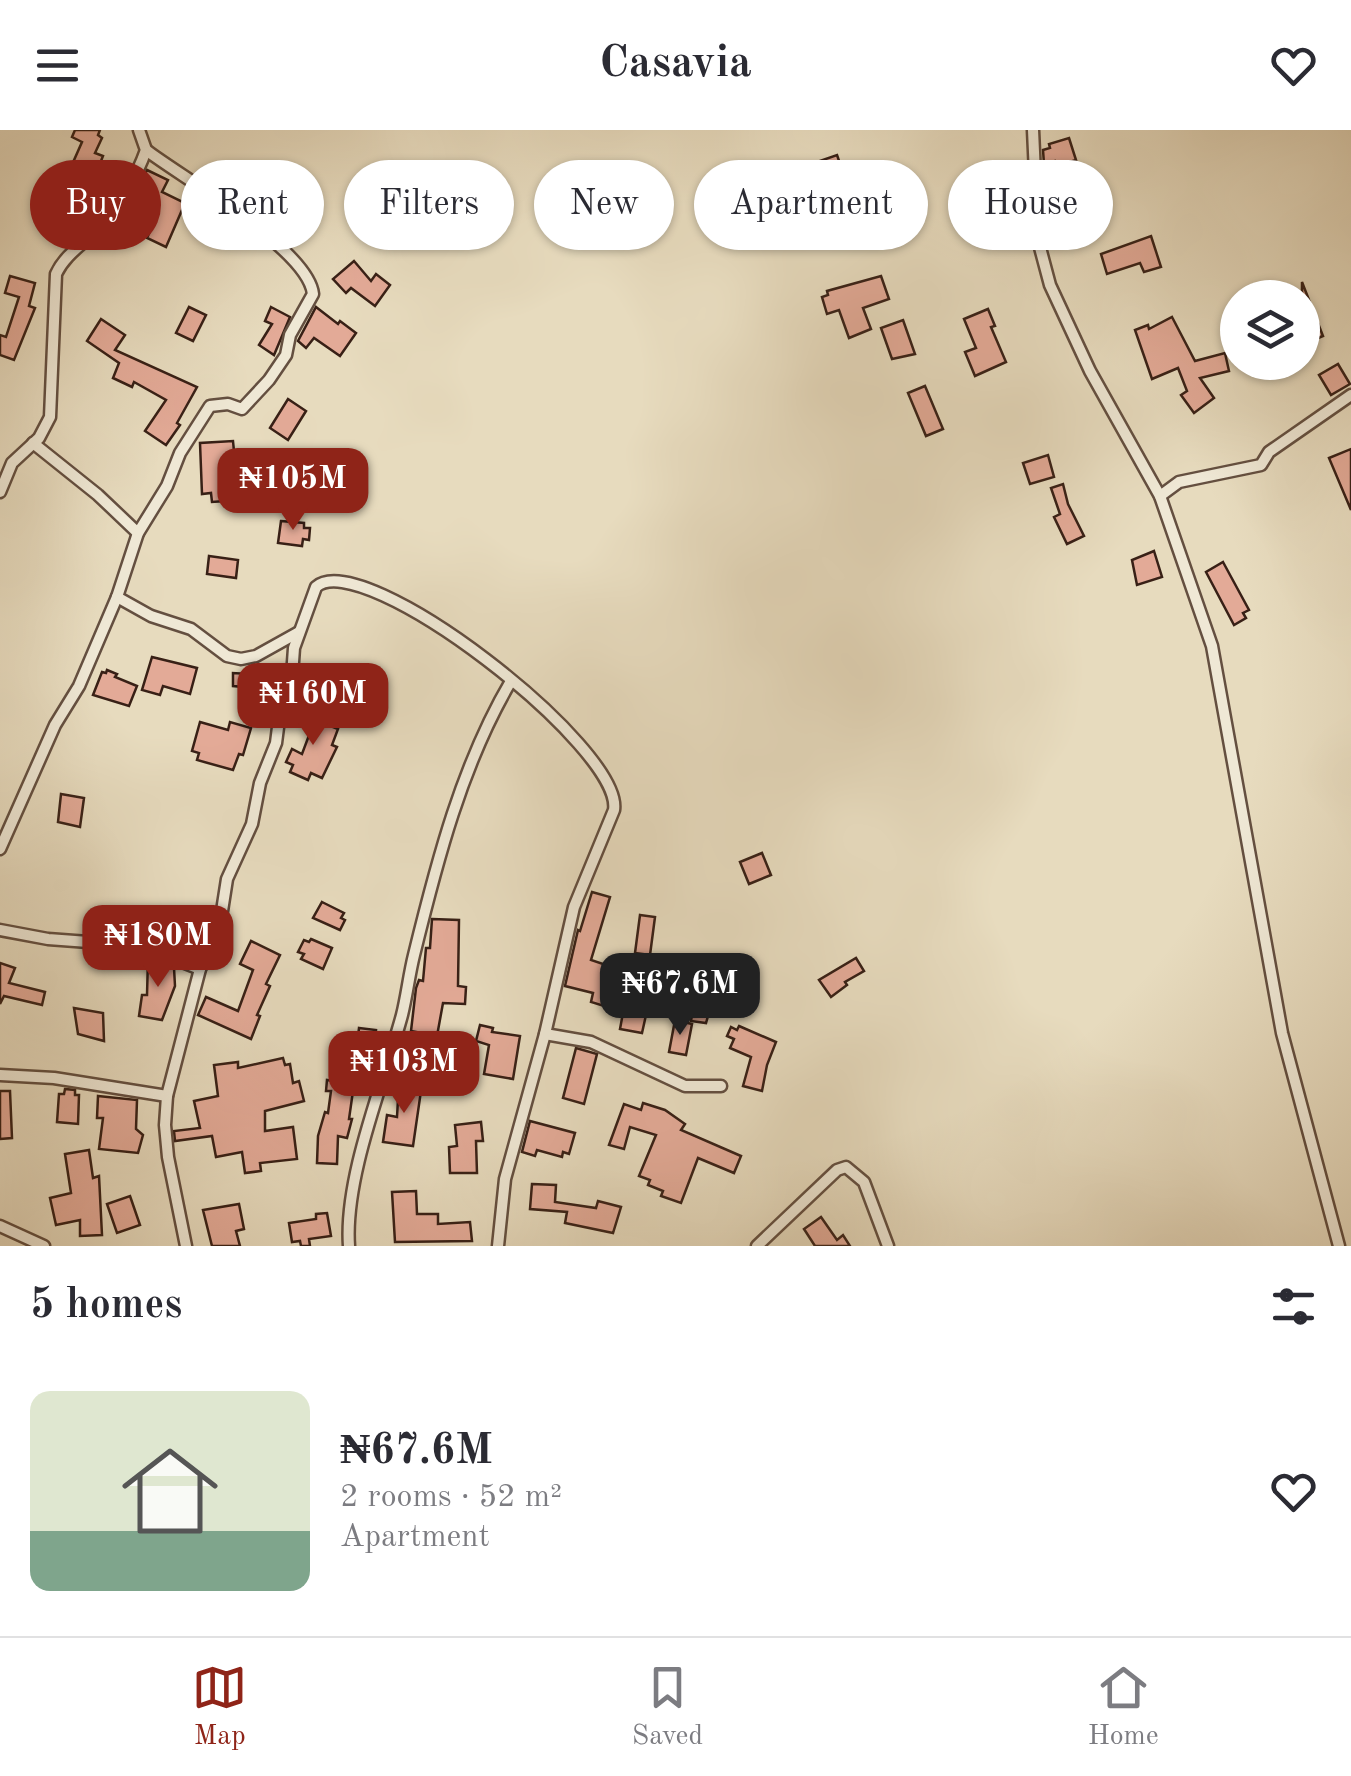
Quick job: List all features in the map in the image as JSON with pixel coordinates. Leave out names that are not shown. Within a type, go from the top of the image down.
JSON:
[{"type":"street","points":[[0,849],[45,746],[78,686],[138,534],[207,410],[216,404],[242,409],[269,380],[286,355],[290,334],[313,294],[304,270],[241,214],[146,150],[138,130]]},
{"type":"street","points":[[1034,130],[1038,240],[1050,286],[1074,342],[1160,496],[1212,646],[1282,1033],[1341,1246],[1351,1242]]},
{"type":"street","points":[[0,492],[12,462],[44,430],[52,405],[56,274],[64,259],[112,214],[146,150]]},
{"type":"street","points":[[1160,496],[1179,482],[1260,466],[1269,452],[1351,394]]},
{"type":"street","points":[[33,443],[98,495],[138,534]]},
{"type":"street","points":[[186,1246],[168,1157],[168,1096],[200,969],[222,911],[227,879],[252,824],[260,784],[276,743],[281,704],[292,676],[299,632],[316,586],[335,579],[355,584],[426,618],[512,681],[570,735],[602,772],[615,802],[574,907],[545,1034],[505,1178],[498,1246]]},
{"type":"street","points":[[116,597],[150,616],[191,629],[227,656],[240,659],[256,656],[299,632]]},
{"type":"street","points":[[349,1246],[349,1221],[366,1135],[401,1018],[444,839],[486,726],[512,681]]},
{"type":"street","points":[[0,930],[142,946],[200,969]]},
{"type":"street","points":[[545,1034],[590,1042],[685,1086],[722,1086]]},
{"type":"street","points":[[0,1076],[54,1078],[168,1096]]},
{"type":"street","points":[[757,1246],[837,1170],[846,1167],[864,1182],[888,1246]]},
{"type":"street","points":[[0,1226],[44,1246]]},
{"type":"building","points":[[75,130],[100,130],[98,135],[102,138],[95,153],[103,156],[101,160],[74,160],[82,142],[72,137]]},
{"type":"building","points":[[1069,138],[1076,160],[1044,160],[1043,150],[1050,148],[1049,144]]},
{"type":"building","points":[[161,177],[168,180],[162,192],[181,201],[181,212],[166,247],[161,245]]},
{"type":"building","points":[[1151,236],[1161,267],[1144,272],[1140,263],[1107,274],[1101,254]]},
{"type":"building","points":[[354,261],[371,281],[376,274],[390,285],[375,306],[351,288],[346,293],[333,279]]},
{"type":"building","points":[[10,276],[35,283],[29,306],[35,308],[14,360],[0,355],[0,335],[6,337],[19,297],[5,293]]},
{"type":"building","points":[[881,276],[889,299],[863,308],[871,329],[849,338],[839,310],[827,314],[822,297],[828,295],[827,291]]},
{"type":"building","points":[[189,307],[206,315],[193,341],[176,333]]},
{"type":"building","points":[[271,307],[290,317],[274,355],[259,345],[272,324],[265,321]]},
{"type":"building","points":[[316,307],[356,333],[340,356],[314,338],[306,348],[298,341]]},
{"type":"building","points":[[988,309],[1006,362],[975,376],[965,352],[976,348],[964,319]]},
{"type":"building","points":[[1172,317],[1195,361],[1220,354],[1220,373],[1200,378],[1214,398],[1194,413],[1181,395],[1187,391],[1178,368],[1152,379],[1135,330],[1148,325],[1149,329]]},
{"type":"building","points":[[101,319],[125,335],[115,350],[197,387],[166,445],[145,431],[166,400],[134,382],[132,387],[113,378],[119,363],[87,341]]},
{"type":"building","points":[[903,320],[915,354],[892,359],[881,328]]},
{"type":"building","points":[[1338,364],[1350,384],[1331,395],[1320,374]]},
{"type":"building","points":[[925,386],[943,429],[926,436],[908,393]]},
{"type":"building","points":[[288,399],[306,411],[288,440],[270,428]]},
{"type":"building","points":[[233,441],[236,472],[251,470],[254,489],[224,492],[225,501],[212,502],[211,493],[202,494],[200,443]]},
{"type":"building","points":[[1351,449],[1351,510],[1329,458]]},
{"type":"building","points":[[1048,455],[1054,477],[1030,484],[1023,463]]},
{"type":"building","points":[[1063,484],[1084,536],[1067,544],[1054,517],[1060,514],[1051,488]]},
{"type":"building","points":[[281,521],[304,523],[304,528],[310,528],[309,540],[303,539],[302,546],[278,543]]},
{"type":"building","points":[[1154,551],[1162,577],[1137,585],[1132,560]]},
{"type":"building","points":[[209,556],[238,560],[236,578],[207,574]]},
{"type":"building","points":[[1223,562],[1249,610],[1243,613],[1246,618],[1234,625],[1206,572]]},
{"type":"building","points":[[152,657],[197,668],[190,694],[163,686],[160,695],[142,690]]},
{"type":"building","points":[[107,670],[137,686],[129,706],[93,695],[102,672]]},
{"type":"building","points":[[250,671],[275,676],[272,688],[256,684],[255,688],[233,686],[233,673]]},
{"type":"building","points":[[294,711],[338,729],[332,745],[337,747],[322,778],[311,773],[308,780],[290,772],[293,765],[286,762],[292,749],[302,754],[311,730],[290,721]]},
{"type":"building","points":[[200,722],[228,730],[230,722],[251,728],[243,755],[239,754],[233,770],[197,760],[199,753],[192,751]]},
{"type":"building","points":[[61,794],[84,798],[80,827],[58,822]]},
{"type":"building","points":[[762,853],[771,875],[749,884],[740,862]]},
{"type":"building","points":[[592,892],[610,897],[591,960],[621,970],[616,985],[611,984],[604,1006],[591,1002],[593,993],[565,986]]},
{"type":"building","points":[[322,902],[344,913],[340,930],[313,918]]},
{"type":"building","points":[[640,915],[655,917],[650,955],[635,953]]},
{"type":"building","points":[[432,919],[459,920],[458,986],[466,987],[465,1004],[443,1003],[437,1036],[411,1031],[416,988],[419,980],[423,981],[426,948],[430,948]]},
{"type":"building","points":[[304,940],[332,948],[323,969],[301,959],[304,954],[298,952]]},
{"type":"building","points":[[251,941],[280,955],[266,984],[270,986],[251,1039],[198,1015],[206,997],[238,1011],[253,970],[240,964]]},
{"type":"building","points":[[148,958],[174,968],[175,986],[162,1020],[139,1016],[142,995],[147,995]]},
{"type":"building","points":[[856,958],[864,971],[845,982],[847,985],[831,997],[819,980]]},
{"type":"building","points":[[702,960],[712,963],[711,967],[719,969],[720,974],[706,1023],[691,1021],[696,991],[685,987],[693,964],[700,966]]},
{"type":"building","points":[[0,963],[15,968],[9,983],[45,992],[42,1005],[4,996],[0,1004]]},
{"type":"building","points":[[625,1002],[648,1006],[642,1033],[620,1029]]},
{"type":"building","points":[[74,1008],[103,1013],[104,1041],[78,1034]]},
{"type":"building","points":[[675,1020],[692,1024],[686,1055],[669,1052]]},
{"type":"building","points":[[480,1025],[493,1028],[492,1032],[520,1036],[513,1079],[484,1074],[489,1045],[476,1041]]},
{"type":"building","points":[[739,1026],[776,1042],[762,1091],[743,1086],[751,1057],[730,1048],[734,1039],[727,1036],[731,1027],[737,1030]]},
{"type":"building","points":[[359,1028],[376,1030],[374,1051],[368,1050],[369,1076],[355,1077],[352,1119],[347,1138],[338,1136],[337,1164],[317,1163],[318,1136],[325,1112],[328,1113],[331,1091],[326,1091],[327,1080],[340,1082],[339,1055],[356,1054]]},
{"type":"building","points":[[576,1048],[597,1054],[584,1104],[563,1098]]},
{"type":"building","points":[[283,1058],[285,1065],[290,1064],[293,1083],[299,1081],[304,1101],[265,1111],[265,1131],[293,1127],[297,1159],[260,1163],[261,1171],[245,1173],[242,1152],[216,1157],[212,1136],[175,1141],[174,1131],[200,1128],[194,1101],[218,1096],[214,1065],[238,1062],[238,1068]]},
{"type":"building","points":[[399,1082],[422,1084],[413,1146],[383,1142],[387,1115],[397,1117]]},
{"type":"building","points":[[65,1089],[75,1090],[75,1095],[79,1095],[78,1124],[57,1122],[59,1094],[64,1094]]},
{"type":"building","points":[[0,1091],[10,1091],[12,1138],[0,1139]]},
{"type":"building","points":[[98,1096],[137,1100],[136,1129],[143,1135],[138,1153],[99,1149],[103,1118],[97,1118]]},
{"type":"building","points":[[643,1103],[665,1110],[685,1124],[681,1130],[741,1156],[734,1173],[698,1158],[681,1203],[661,1196],[663,1191],[639,1176],[656,1135],[630,1127],[624,1149],[609,1145],[624,1104],[641,1110]]},
{"type":"building","points":[[530,1121],[575,1133],[569,1154],[563,1152],[562,1157],[537,1150],[535,1156],[522,1152]]},
{"type":"building","points":[[481,1122],[483,1141],[476,1141],[477,1173],[450,1173],[449,1147],[457,1146],[455,1125]]},
{"type":"building","points":[[89,1150],[93,1178],[99,1176],[102,1235],[80,1236],[80,1220],[56,1225],[50,1198],[71,1193],[65,1154]]},
{"type":"building","points":[[532,1184],[556,1185],[555,1202],[596,1208],[598,1201],[621,1207],[613,1233],[565,1223],[567,1212],[530,1209]]},
{"type":"building","points":[[416,1191],[417,1214],[438,1214],[438,1224],[470,1222],[472,1241],[395,1242],[392,1192]]},
{"type":"building","points":[[130,1196],[140,1225],[117,1233],[107,1204]]},
{"type":"building","points":[[239,1204],[244,1229],[236,1231],[240,1246],[212,1246],[203,1210]]},
{"type":"building","points":[[327,1213],[331,1236],[309,1239],[310,1246],[292,1242],[289,1223],[316,1219],[316,1214]]},
{"type":"building","points":[[821,1217],[837,1240],[843,1235],[850,1246],[815,1246],[804,1229]]}]
